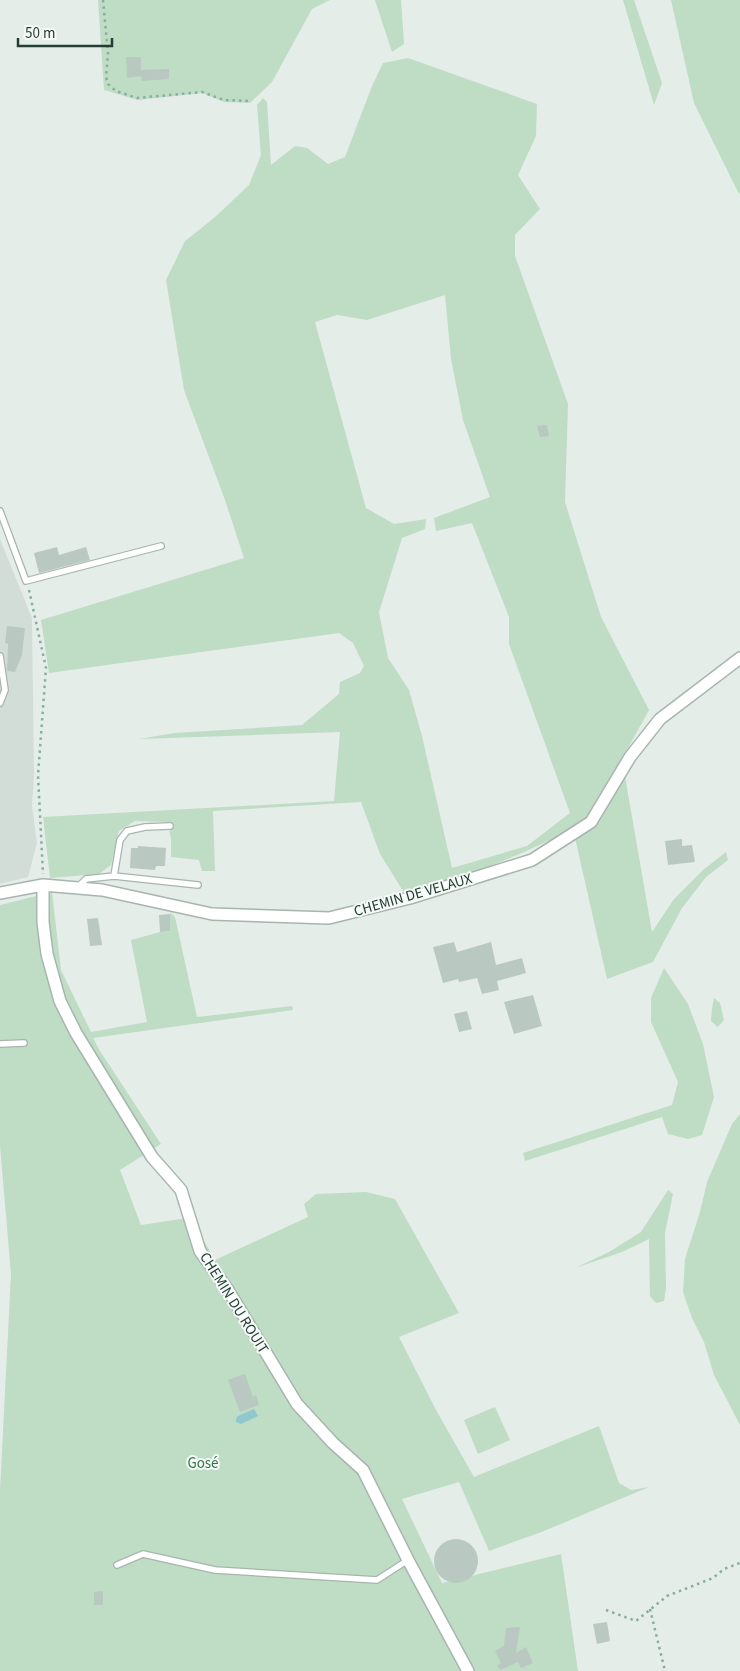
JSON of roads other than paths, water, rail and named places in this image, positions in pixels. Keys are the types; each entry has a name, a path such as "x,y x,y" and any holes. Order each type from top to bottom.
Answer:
{"street":[{"name":"CHEMIN DE VELAUX","path":"0,893 43,885 102,890 212,914 329,918 410,898 532,860 592,822 630,757 660,719 740,658"},
{"name":"CHEMIN DU ROUIT","path":"43,885 43,922 53,979 60,1000 76,1034 152,1157 181,1190 200,1251 228,1290 297,1404 363,1470 408,1560 468,1671"}],"lane":[{"path":"0,510 26,581 161,546"},
{"path":"0,656 5,690 0,703"},
{"path":"114,876 120,840 127,831 145,827 170,826"},
{"path":"77,888 86,878 114,876 198,885"},
{"path":"0,1044 24,1043"},
{"path":"117,1565 143,1554 214,1570 377,1580 408,1560"}],"water":[{"path":"254,1409 258,1416 241,1424 236,1422 238,1416"}],"park label":[{"name":"Gosé","path":"203,1463"}]}
